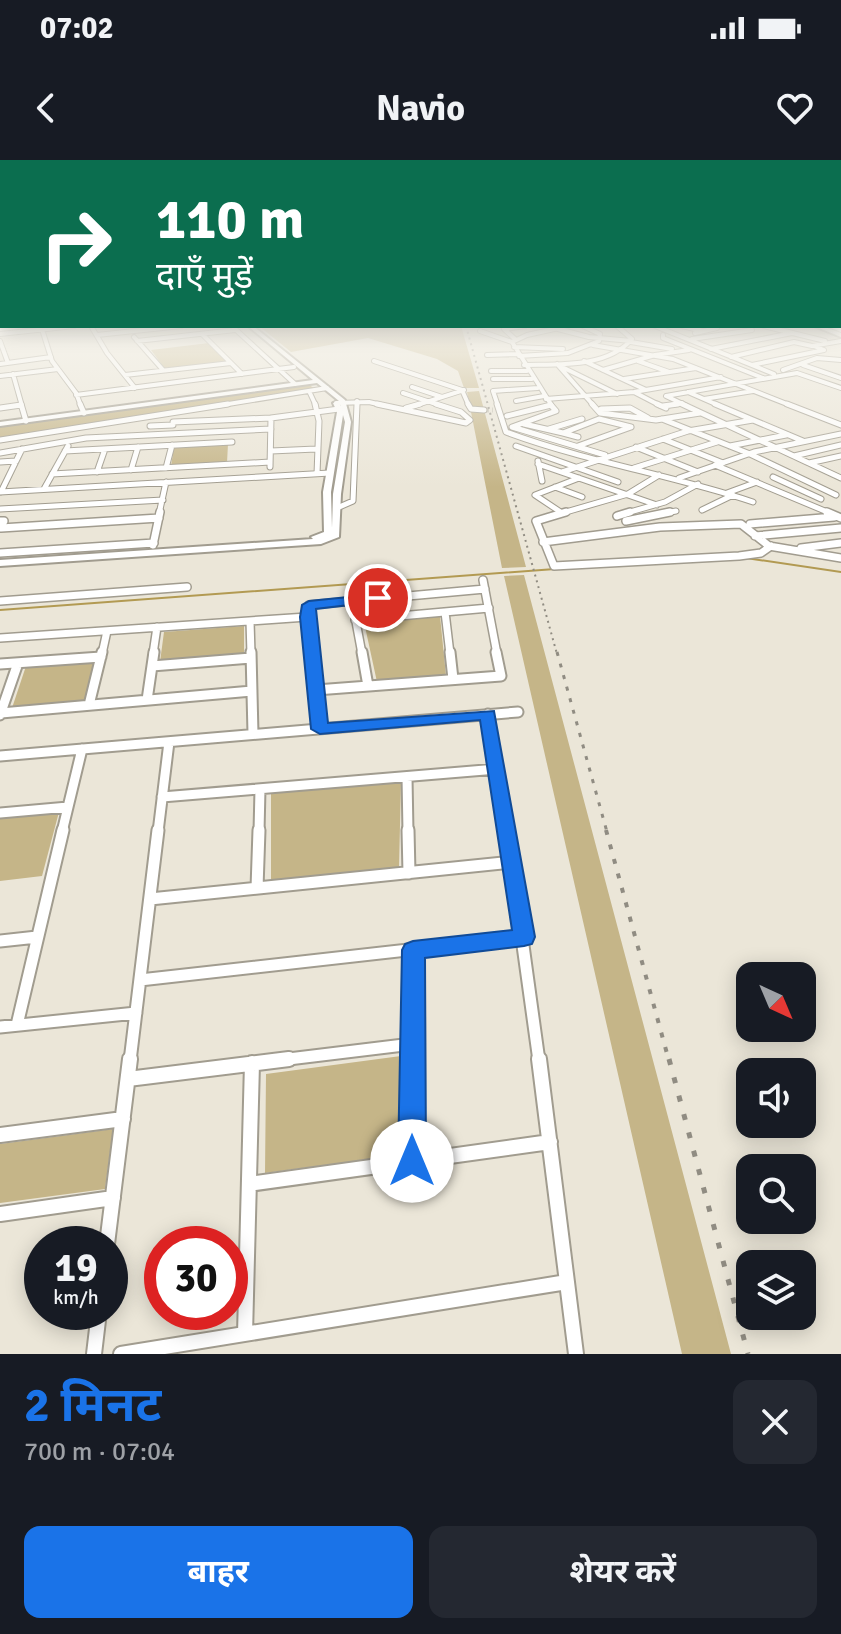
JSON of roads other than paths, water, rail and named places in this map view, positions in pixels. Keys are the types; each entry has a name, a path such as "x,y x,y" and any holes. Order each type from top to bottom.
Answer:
{"street":[{"path":"13,376 26,421"},
{"path":"63,376 84,413"},
{"path":"126,376 135,388"},
{"path":"76,395 229,376"},
{"path":"286,376 295,384"},
{"path":"307,376 320,385"},
{"path":"309,376 346,409 351,428 353,501 337,508"},
{"path":"420,376 464,390"},
{"path":"530,376 555,412 512,427 607,456"},
{"path":"567,376 594,409 630,408 652,420 683,416 719,406"},
{"path":"580,376 617,394"},
{"path":"616,376 646,390"},
{"path":"624,379 645,376"},
{"path":"718,376 841,426"},
{"path":"758,376 763,378"},
{"path":"770,376 666,395 841,478"},
{"path":"806,376 831,385 841,381"},
{"path":"816,379 831,376"},
{"path":"516,401 617,394 721,377"},
{"path":"493,379 532,379"},
{"path":"0,424 295,384 320,385"},
{"path":"0,440 309,391 320,385"},
{"path":"412,387 442,397"},
{"path":"538,388 493,391 496,410 506,432 590,461 698,484 753,502"},
{"path":"663,406 752,389"},
{"path":"405,408 464,390"},
{"path":"464,390 471,409 484,410"},
{"path":"309,391 321,418 316,449 317,474"},
{"path":"686,391 803,441"},
{"path":"634,392 683,416"},
{"path":"150,426 271,418 319,411 357,401 469,422 463,413 403,393"},
{"path":"0,558 321,541 337,532 337,508 357,401"},
{"path":"0,408 21,405"},
{"path":"329,536 330,473 339,405"},
{"path":"507,416 551,405"},
{"path":"423,413 443,406"},
{"path":"171,434 175,412"},
{"path":"709,417 735,412"},
{"path":"147,435 152,416"},
{"path":"818,416 841,426"},
{"path":"829,420 841,417"},
{"path":"270,476 271,418"},
{"path":"549,429 582,419"},
{"path":"563,433 599,419 632,426 578,446"},
{"path":"662,419 750,454 839,495"},
{"path":"122,436 128,420"},
{"path":"562,472 688,431 753,420"},
{"path":"522,423 578,437"},
{"path":"98,438 104,424"},
{"path":"742,432 769,427"},
{"path":"44,489 76,428"},
{"path":"0,453 98,438 271,429"},
{"path":"230,464 233,431"},
{"path":"730,446 787,434"},
{"path":"676,479 750,454 841,434"},
{"path":"663,439 841,518"},
{"path":"811,439 841,454"},
{"path":"65,451 232,442"},
{"path":"631,469 717,442"},
{"path":"166,468 172,445"},
{"path":"770,463 841,445"},
{"path":"516,446 618,482"},
{"path":"131,470 138,447"},
{"path":"636,447 698,472"},
{"path":"538,454 552,448"},
{"path":"1,492 22,449"},
{"path":"97,472 105,449"},
{"path":"271,451 316,449"},
{"path":"538,454 542,481"},
{"path":"808,463 841,454"},
{"path":"0,462 16,461"},
{"path":"52,474 270,462"},
{"path":"538,464 657,505"},
{"path":"793,474 841,466"},
{"path":"1,492 330,473"},
{"path":"0,476 10,475"},
{"path":"659,475 628,494 536,522 556,567 747,555 761,553 771,546"},
{"path":"773,477 821,499"},
{"path":"562,513 535,495 579,478"},
{"path":"814,484 841,478"},
{"path":"153,545 166,482"},
{"path":"702,510 757,482"},
{"path":"617,516 665,502 698,484"},
{"path":"555,487 582,497"},
{"path":"807,502 839,495"},
{"path":"0,509 163,500"},
{"path":"665,502 695,525"},
{"path":"598,504 635,530"},
{"path":"1,525 11,508"},
{"path":"626,521 676,511"},
{"path":"788,514 750,524 841,518"},
{"path":"1,525 159,518"},
{"path":"543,542 635,530 741,524 771,546 841,558"},
{"path":"755,536 841,528"},
{"path":"829,530 841,540"},
{"path":"0,558 153,545 329,536"},
{"path":"790,549 841,540"},
{"path":"316,690 501,676 484,584 309,605 307,617 320,729"},
{"path":"0,601 187,587"},
{"path":"352,600 368,686"},
{"path":"355,620 489,608"},
{"path":"445,612 453,679"},
{"path":"0,638 307,617"},
{"path":"250,621 253,734"},
{"path":"147,700 157,627"},
{"path":"89,705 107,631"},
{"path":"0,664 101,657"},
{"path":"152,666 251,658"},
{"path":"18,663 0,714 252,691"},
{"path":"0,756 518,712"},
{"path":"488,714 524,937 576,1354"},
{"path":"109,1226 169,742"},
{"path":"17,1025 82,749"},
{"path":"162,797 497,769"},
{"path":"407,777 409,873"},
{"path":"257,888 260,789"},
{"path":"0,813 68,807"},
{"path":"150,899 512,862"},
{"path":"0,941 37,937"},
{"path":"140,980 524,937"},
{"path":"412,1161 413,950"},
{"path":"0,1027 136,1013"},
{"path":"128,1079 412,1044"},
{"path":"245,1334 252,1063"},
{"path":"0,1135 123,1119"},
{"path":"249,1184 550,1142"},
{"path":"0,1214 113,1198"},
{"path":"121,1354 567,1282"},
{"path":"94,1354 97,1330"}],"waterway":[{"path":"746,558 841,572"},
{"path":"0,610 555,569"}],"tunnel":[{"path":"484,410 493,410"}],"railway":[{"path":"480,376 557,654"},
{"path":"557,652 607,832"},
{"path":"606,830 669,1061"},
{"path":"669,1059 748,1354"}]}
